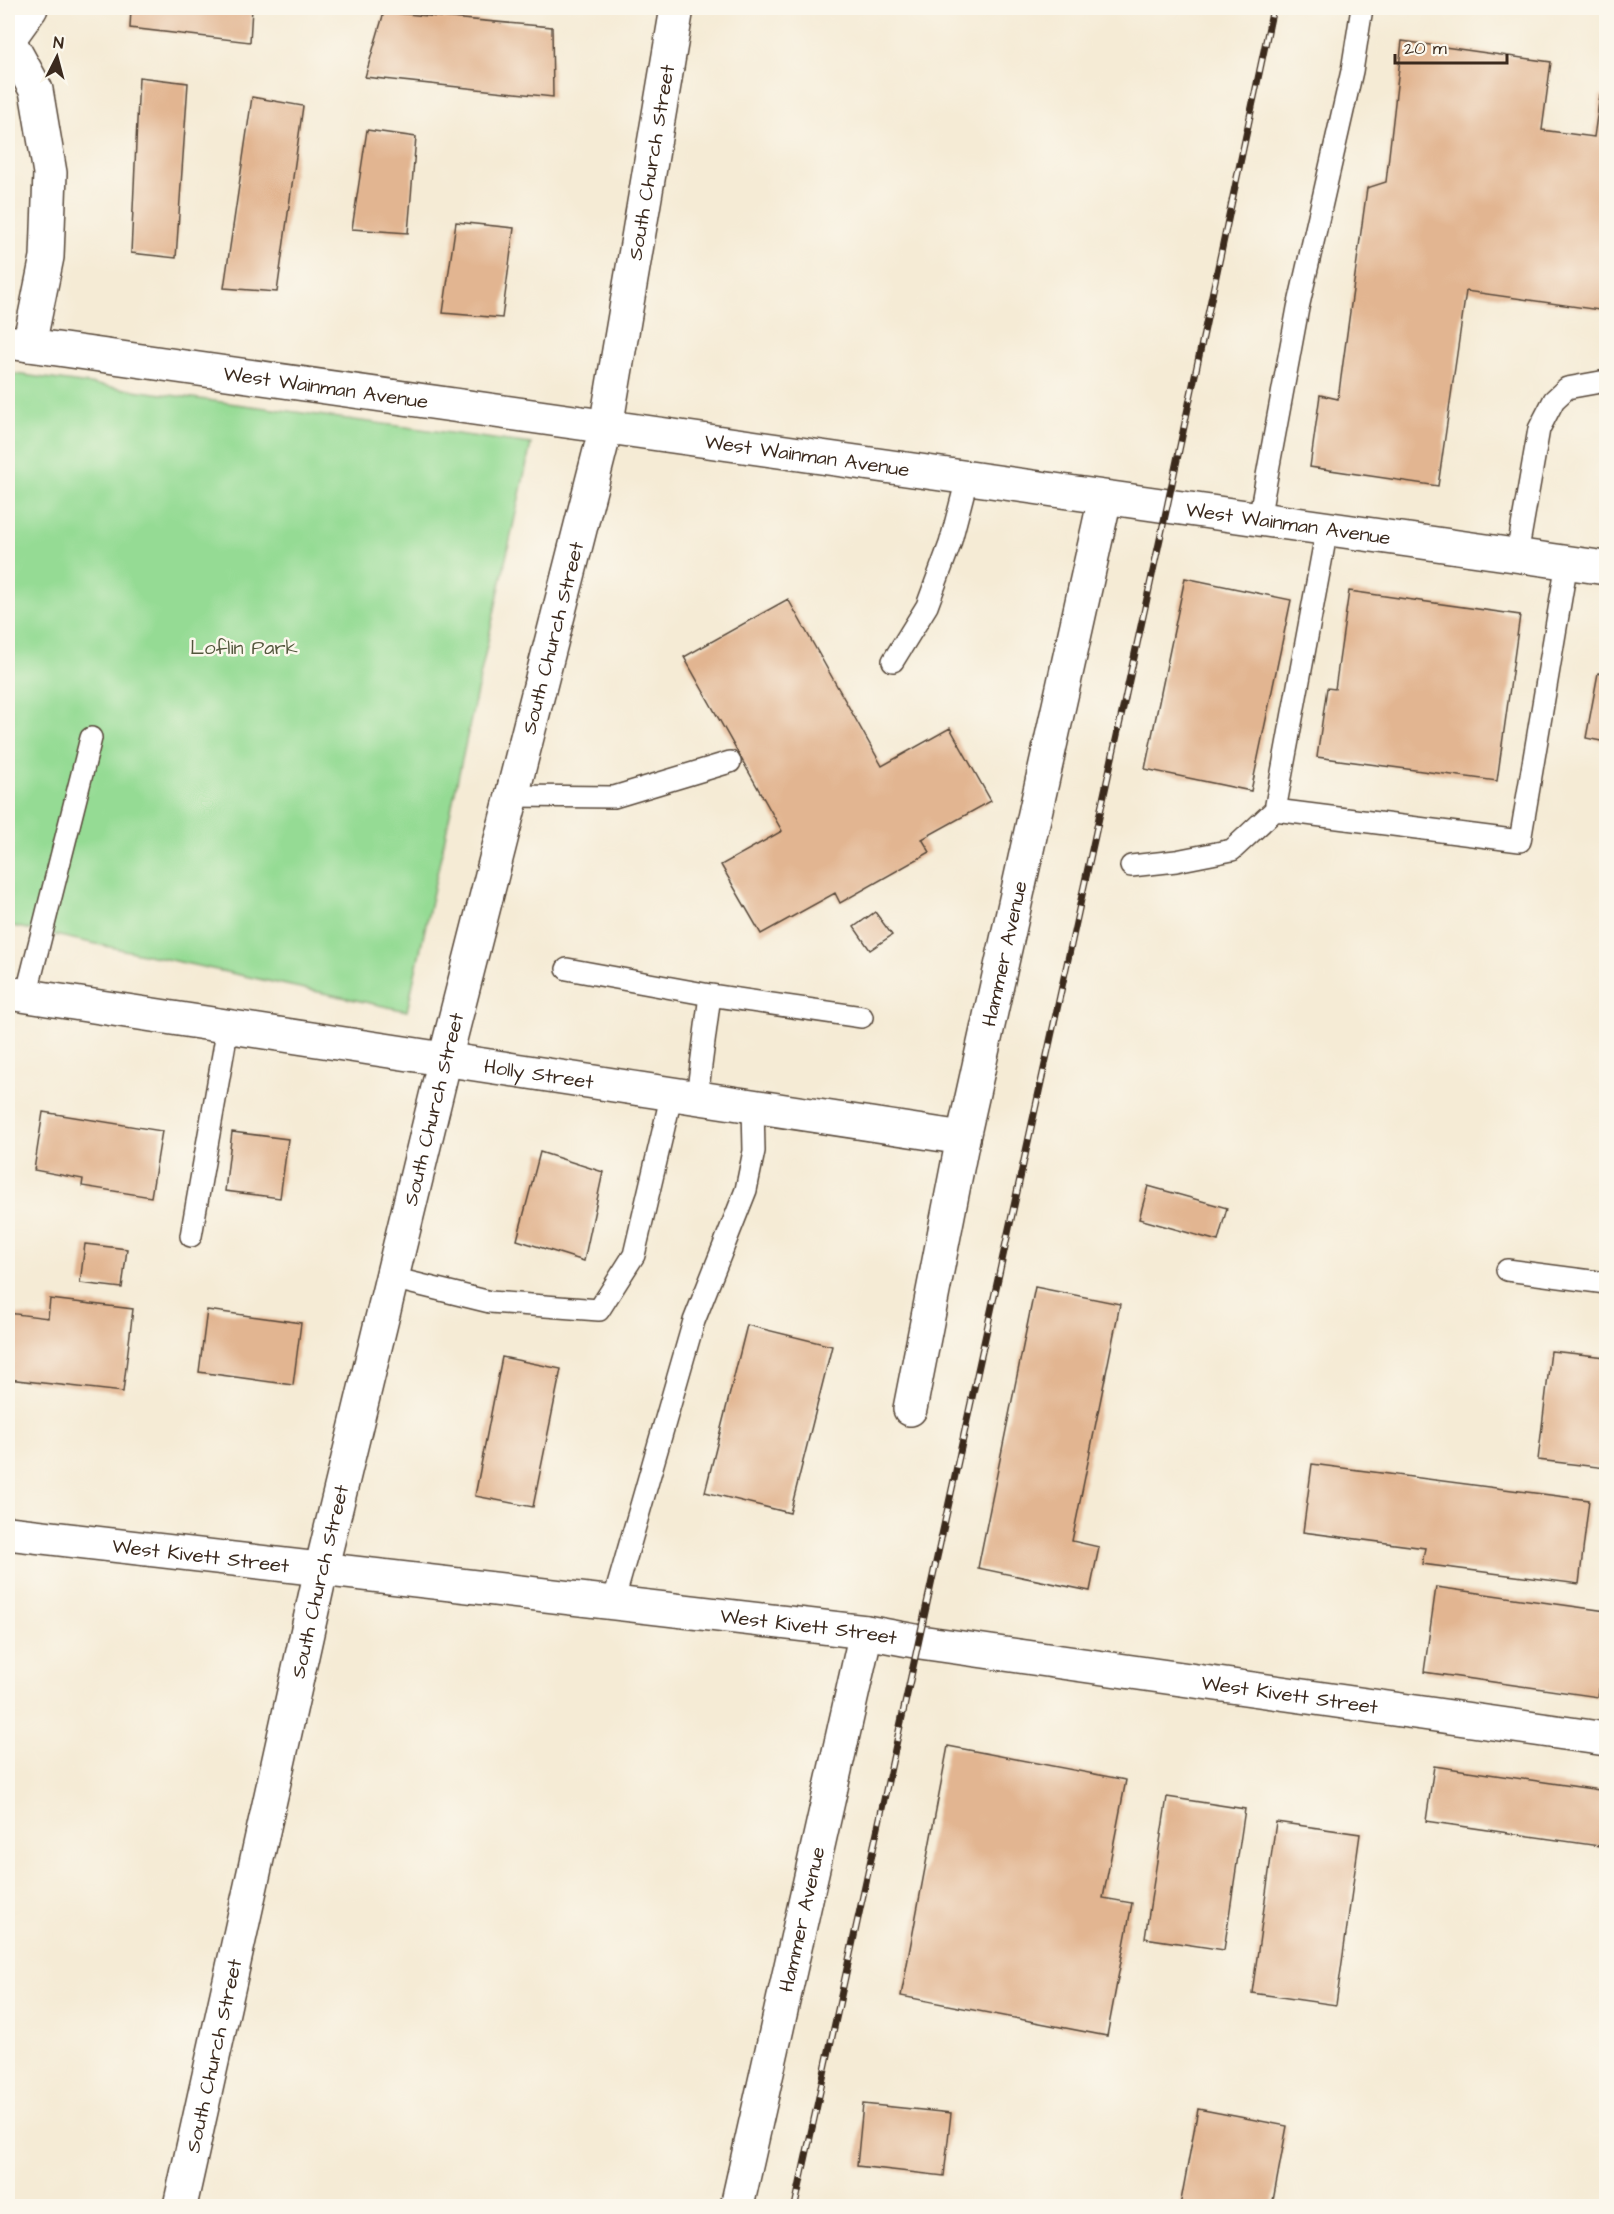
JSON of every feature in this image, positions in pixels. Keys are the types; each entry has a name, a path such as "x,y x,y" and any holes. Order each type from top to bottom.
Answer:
{"street":[{"path":"18,344 46,257 50,173 36,90 8,40 31,8"},
{"name":"South Church Street","path":"180,2206 321,1570 445,1059 606,427 677,8"},
{"name":"West Wainman Avenue","path":"18,344 1606,568"},
{"name":"Hammer Avenue","path":"910,1409 963,1138 1105,498"},
{"name":"Holly Street","path":"17,994 963,1138"},
{"name":"West Kivett Street","path":"8,1533 866,1632 920,1642 1606,1740"},
{"name":"Hammer Avenue","path":"737,2206 866,1632"}],"lane":[{"path":"1258,519 1298,308 1352,71 1362,8"},
{"path":"1517,555 1539,429 1554,400 1567,388 1606,381"},
{"path":"892,661 927,606 950,544 967,479"},
{"path":"1131,866 1176,861 1232,850 1275,810 1327,529"},
{"path":"1275,810 1520,841 1567,562"},
{"path":"17,994 91,738"},
{"path":"512,796 614,797 730,762"},
{"path":"567,969 710,995 862,1017"},
{"path":"392,1278 490,1302 599,1310 634,1255 684,1095 710,995"},
{"path":"191,1236 228,1026"},
{"path":"613,1603 694,1321 746,1190 754,1151 753,1106"},
{"path":"1507,1270 1606,1283"}],"green space":[{"name":"Loflin Park","path":"8,373 531,444 407,1011 8,925"}],"building":[{"path":"131,8 252,8 250,42 130,28"},
{"path":"384,12 552,27 553,97 365,77"},
{"path":"1402,41 1551,62 1542,130 1594,137 1600,95 1606,96 1606,311 1466,291 1438,486 1310,467 1320,395 1338,399 1367,188 1386,182"},
{"path":"139,77 188,83 176,258 131,253"},
{"path":"252,97 303,106 277,292 224,288"},
{"path":"367,130 416,137 408,233 352,229"},
{"path":"456,222 514,228 502,318 443,313"},
{"path":"1185,578 1291,600 1251,791 1145,769"},
{"path":"1349,591 1520,615 1497,781 1317,757 1327,688 1335,689"},
{"path":"788,599 882,766 950,728 991,801 922,839 930,852 840,903 835,893 761,934 721,865 782,831 684,657"},
{"path":"1598,673 1606,674 1606,742 1586,738"},
{"path":"875,912 892,935 870,950 854,927"},
{"path":"43,1112 162,1131 151,1197 82,1186 83,1179 34,1170"},
{"path":"232,1132 288,1139 280,1198 225,1191"},
{"path":"540,1152 603,1172 584,1261 517,1240"},
{"path":"1148,1186 1227,1208 1218,1241 1139,1219"},
{"path":"85,1244 127,1249 122,1288 80,1283"},
{"path":"1035,1287 1120,1304 1072,1541 1099,1547 1090,1591 978,1568"},
{"path":"50,1299 133,1309 123,1392 8,1379 8,1313 48,1318"},
{"path":"207,1310 301,1323 293,1385 199,1372"},
{"path":"747,1325 832,1346 790,1513 705,1492"},
{"path":"1551,1351 1606,1357 1606,1468 1538,1460"},
{"path":"502,1357 561,1369 533,1507 475,1496"},
{"path":"1312,1464 1589,1500 1579,1584 1422,1564 1425,1548 1303,1532"},
{"path":"1436,1587 1606,1611 1606,1639 1598,1697 1424,1672"},
{"path":"948,1746 1126,1780 1103,1898 1132,1903 1107,2036 901,1996"},
{"path":"1434,1766 1606,1791 1606,1847 1426,1821"},
{"path":"1167,1797 1245,1809 1224,1950 1145,1938"},
{"path":"1276,1822 1360,1834 1336,2005 1252,1993"},
{"path":"863,2104 951,2113 944,2176 857,2166"},
{"path":"1198,2109 1287,2126 1272,2206 1180,2206"}],"railway":[{"path":"795,2206 1167,507 1273,8"}]}
